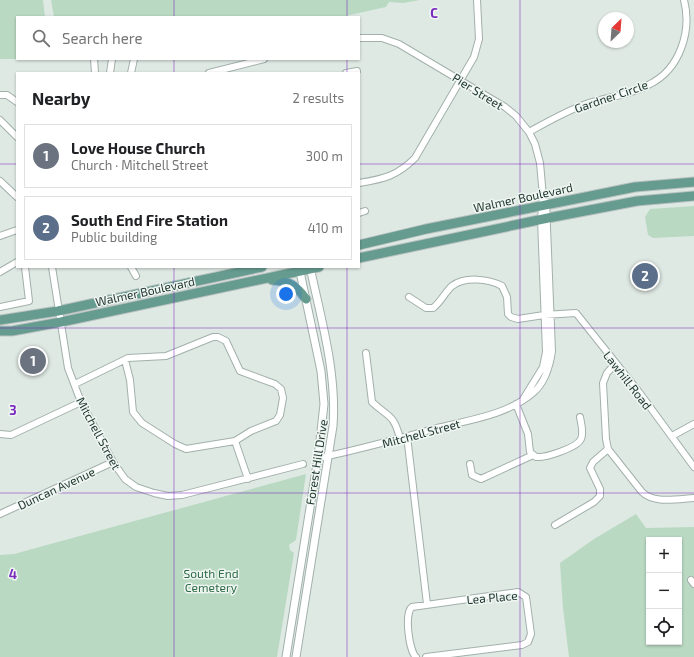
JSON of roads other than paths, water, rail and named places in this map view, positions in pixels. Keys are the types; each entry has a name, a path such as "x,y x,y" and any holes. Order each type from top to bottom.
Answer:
{"main road":[{"name":"Walmer Boulevard","path":"360,245 544,202 641,186 694,182"},
{"name":"Walmer Boulevard","path":"360,258 544,218 637,201 694,196"},
{"name":"Walmer Boulevard","path":"0,320 58,311 257,268"},
{"name":"Walmer Boulevard","path":"0,331 12,331 61,322 263,279 299,269 313,268"},
{"path":"263,279 292,284 306,299"}],"street":[{"path":"360,183 391,176 403,170 415,158 462,80 478,48 477,0"},
{"name":"Gardner Circle","path":"528,132 569,111 651,84 661,76 671,67 680,51 686,31 688,14 684,0"},
{"name":"Pier Street","path":"360,38 375,37 392,41 462,80 505,107 516,116 535,144 540,163 544,218"},
{"path":"94,60 95,72"},
{"path":"110,72 112,60"},
{"path":"132,72 134,60"},
{"path":"213,72 260,60"},
{"path":"352,72 357,71"},
{"path":"0,95 7,95 16,101"},
{"path":"0,120 16,136"},
{"path":"0,181 16,196"},
{"path":"533,456 519,402 534,383 545,359 544,218"},
{"name":"Mitchell Street","path":"318,458 349,452 501,411 535,392 548,369 552,351 552,315 544,218"},
{"path":"0,236 16,230"},
{"path":"0,272 16,263"},
{"path":"0,306 29,301 25,268"},
{"path":"52,268 61,322"},
{"path":"132,268 136,276"},
{"name":"Forest Hill Drive","path":"296,657 334,419 333,383 313,268"},
{"name":"Forest Hill Drive","path":"286,657 318,458 323,415 323,389 299,269"},
{"path":"409,297 430,309 436,306 452,286 456,284 466,281 486,281 498,284 505,290 508,314 511,317 518,320 552,315"},
{"name":"Lawhill Road","path":"552,315 574,312 578,314 694,467"},
{"name":"Mitchell Street","path":"61,322 65,356 81,402 113,462 125,479 136,487 168,496 197,492 303,464"},
{"path":"75,384 125,360 140,356 166,356 213,337 218,337 226,341 240,371 274,384 280,389 282,394 280,415 276,421 251,431 235,441 186,449 175,444 142,423 133,412 130,380 125,360"},
{"path":"366,353 372,402 396,423 400,438"},
{"path":"615,364 607,373 603,383 605,430 608,449 642,492 648,497 665,499 694,498"},
{"path":"0,434 11,435 81,402"},
{"path":"470,464 472,475 481,479 533,456 541,458 548,456 578,443 582,436 580,417"},
{"path":"672,436 694,424"},
{"path":"407,436 427,604"},
{"path":"235,441 248,479"},
{"path":"555,525 594,502 600,496 600,489 590,468 593,462 608,449"},
{"name":"Duncan Avenue","path":"0,514 113,462"},
{"name":"Lea Place","path":"416,657 412,650 408,611 412,607 521,593 525,595 528,601 531,634 528,642 522,645 426,657"}],"place":[{"name":"South End Fire Station","path":"645,276"},
{"name":"Love House Church","path":"33,361"}],"park label":[{"name":"South End Cemetery","path":"211,580"}]}
